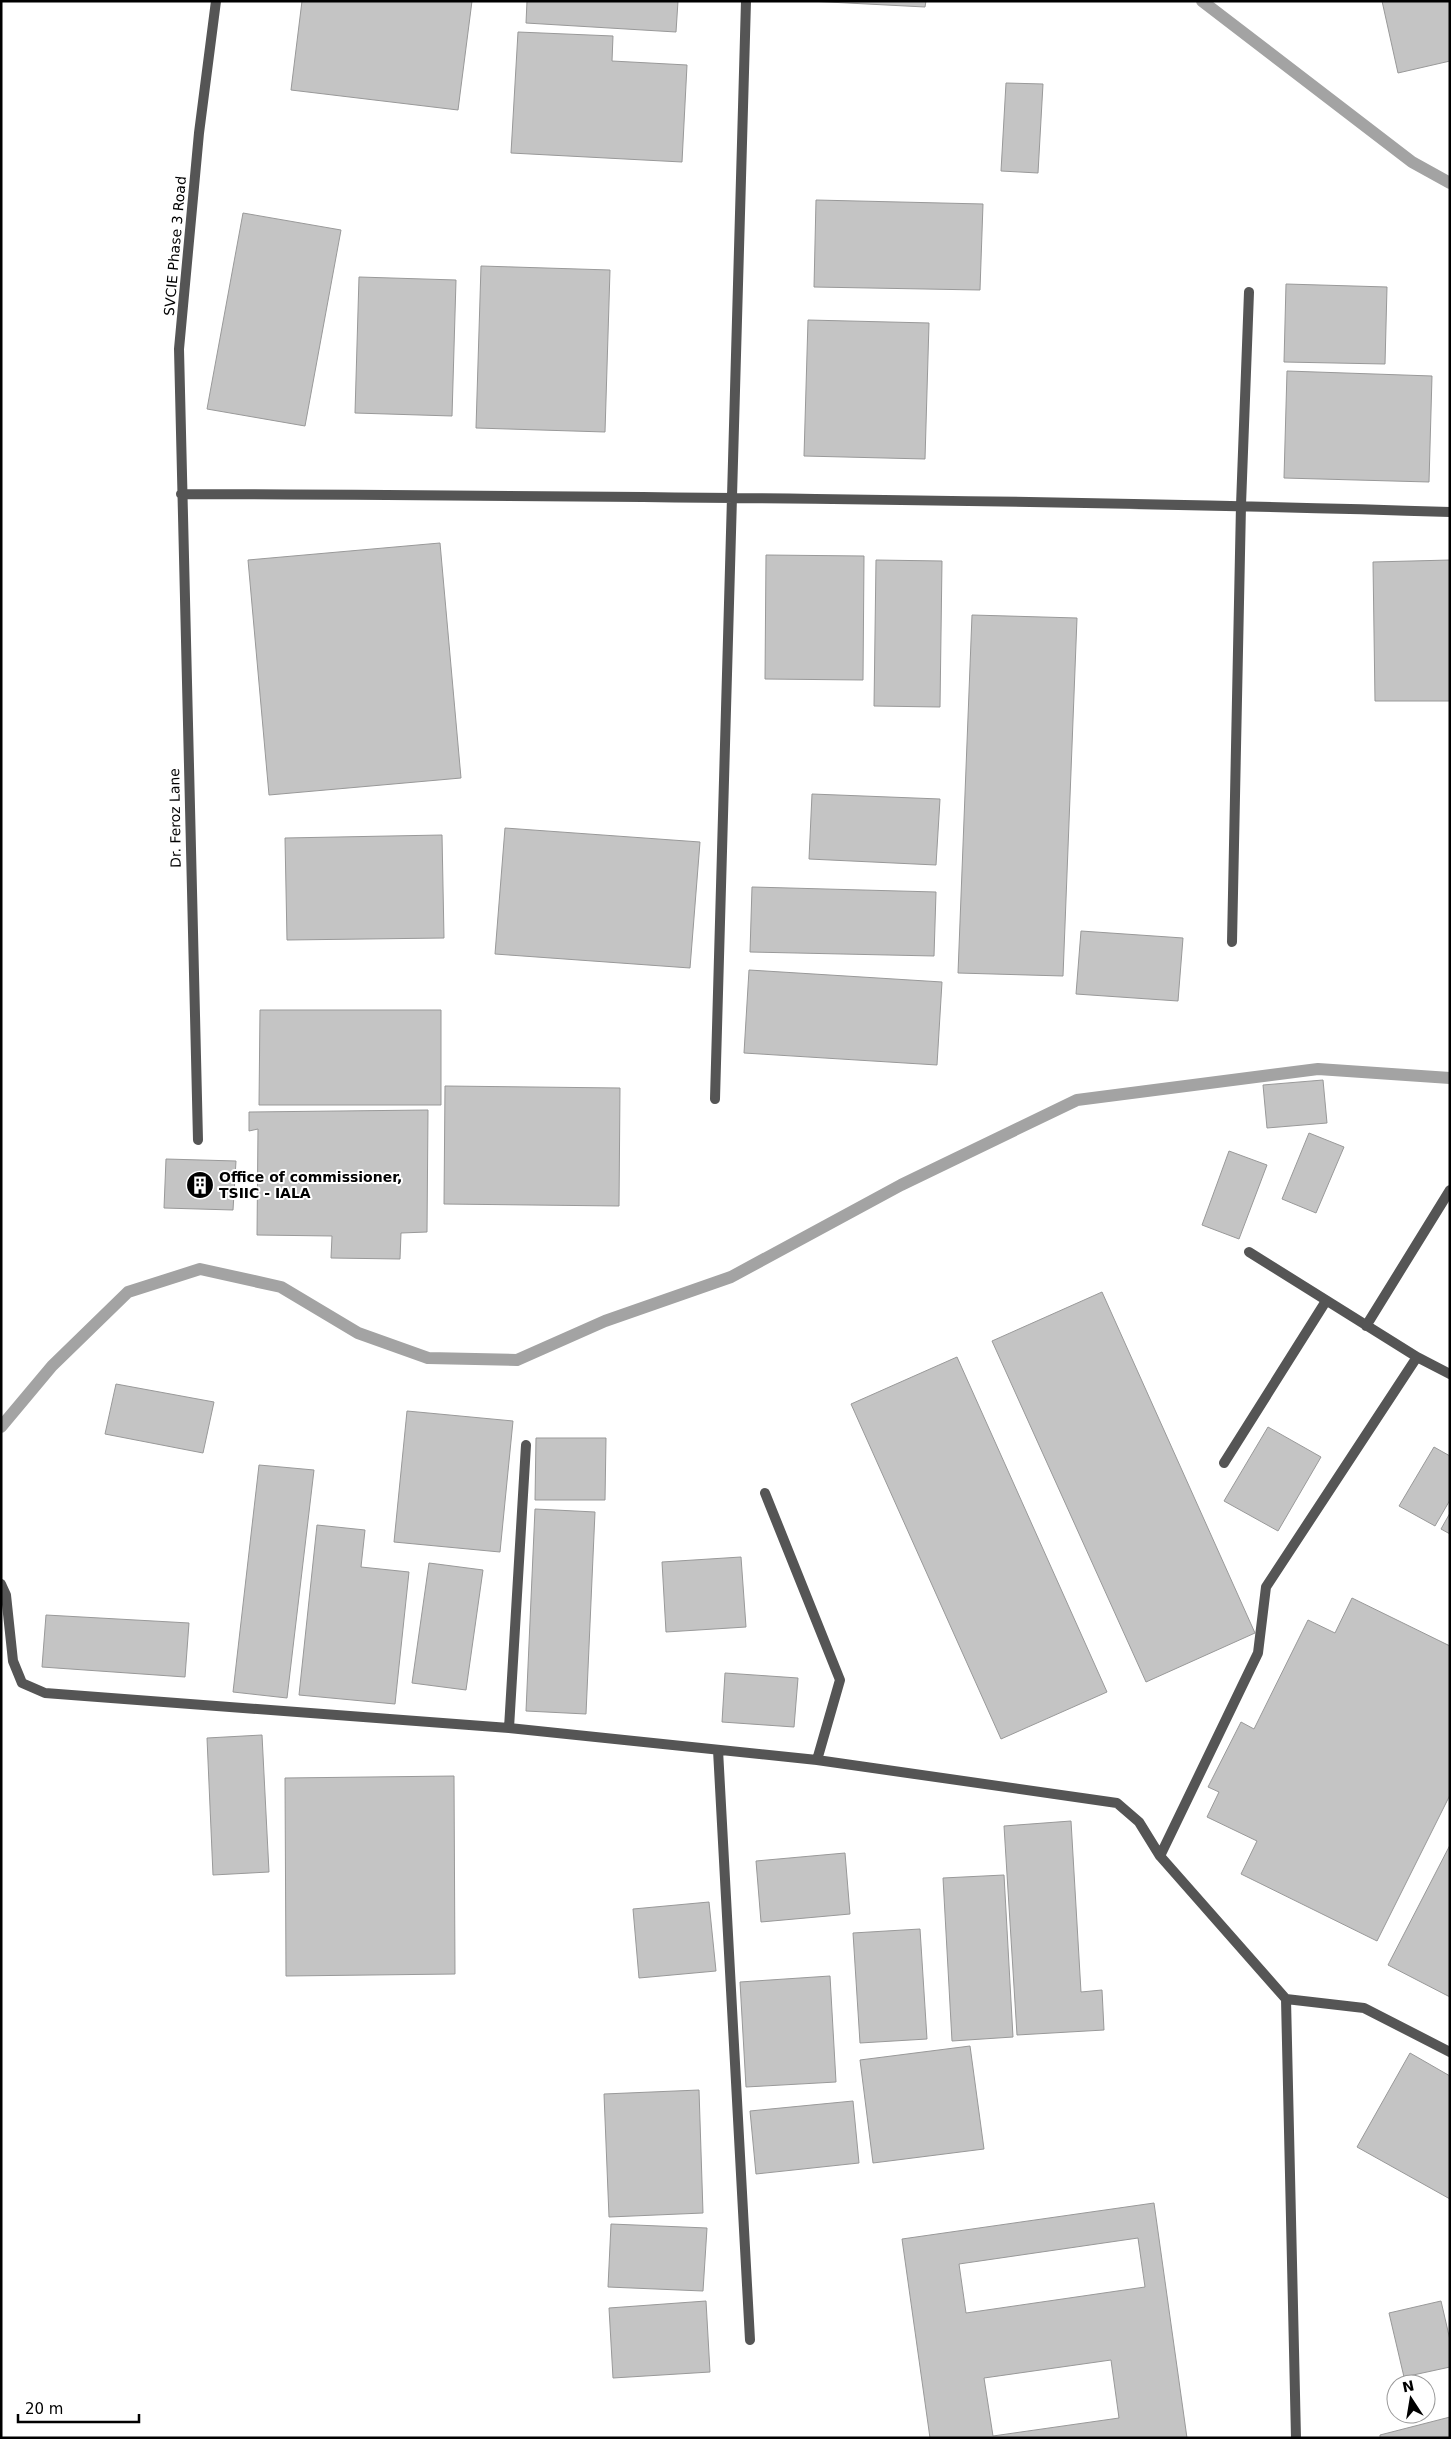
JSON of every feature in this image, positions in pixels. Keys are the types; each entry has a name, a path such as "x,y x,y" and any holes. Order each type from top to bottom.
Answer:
{"street":[{"name":"SVCIE Phase 3 Road","path":"181,494 179,349 199,133 216,1"},
{"path":"715,1099 746,1"},
{"path":"1232,942 1241,506 1249,292"},
{"path":"181,494 731,496 1450,512"},
{"name":"Dr. Feroz Lane","path":"181,494 198,1140"},
{"path":"1366,1326 1450,1190"},
{"path":"1249,1252 1417,1358 1450,1374"},
{"path":"1224,1463 1326,1300"},
{"path":"1160,1856 1258,1653 1266,1587 1417,1358"},
{"path":"509,1728 526,1445"},
{"path":"765,1492 840,1680 817,1760"},
{"path":"1,1584 6,1595 13,1661 22,1683 45,1693 509,1728 817,1760 1117,1803 1139,1822 1160,1856 1286,1999 1296,2438"},
{"path":"718,1750 750,2340"},
{"path":"1286,1999 1364,2008 1450,2052"}],"building":[{"path":"302,1 472,1 458,110 291,90"},
{"path":"527,1 678,1 676,32 526,23"},
{"path":"809,1 926,1 925,7"},
{"path":"1382,1 1450,1 1450,61 1398,73"},
{"path":"518,32 613,36 612,61 687,65 682,162 511,153"},
{"path":"1006,83 1043,84 1038,173 1001,171"},
{"path":"816,200 983,204 980,290 814,287"},
{"path":"243,213 341,230 305,426 207,409"},
{"path":"481,266 610,270 605,432 476,428"},
{"path":"359,277 456,280 452,416 355,413"},
{"path":"1286,284 1387,287 1385,364 1284,362"},
{"path":"808,320 929,323 925,459 804,456"},
{"path":"1287,371 1432,376 1429,482 1284,478"},
{"path":"440,543 461,778 269,795 248,560"},
{"path":"766,555 864,556 863,680 765,679"},
{"path":"876,560 942,561 940,707 874,706"},
{"path":"1450,560 1450,701 1375,701 1373,562"},
{"path":"972,615 1077,618 1063,976 958,973"},
{"path":"812,794 940,799 936,865 809,859"},
{"path":"505,828 700,842 690,968 495,954"},
{"path":"442,835 444,938 287,940 285,838"},
{"path":"752,887 936,892 934,956 750,952"},
{"path":"1081,931 1183,938 1178,1001 1076,994"},
{"path":"749,970 942,982 937,1065 744,1053"},
{"path":"260,1010 441,1010 441,1105 259,1105"},
{"path":"1323,1080 1327,1123 1267,1128 1263,1085"},
{"path":"445,1086 620,1088 619,1206 444,1204"},
{"path":"428,1110 427,1232 401,1233 400,1259 331,1258 332,1236 257,1235 258,1129 249,1131 249,1112"},
{"path":"1309,1133 1344,1147 1316,1213 1282,1199"},
{"path":"1229,1151 1267,1165 1239,1239 1202,1225"},
{"name":"Office of commissioner, TSIIC - IALA","path":"166,1159 236,1161 233,1210 164,1208"},
{"path":"1102,1292 1255,1633 1146,1682 992,1341"},
{"path":"957,1357 1107,1692 1001,1739 851,1404"},
{"path":"116,1384 214,1402 203,1453 105,1434"},
{"path":"407,1411 513,1421 500,1552 394,1542"},
{"path":"1268,1427 1321,1457 1278,1531 1224,1501"},
{"path":"536,1438 606,1438 605,1500 535,1500"},
{"path":"1434,1447 1450,1456 1450,1500 1435,1526 1399,1506"},
{"path":"259,1465 314,1470 287,1698 233,1692"},
{"path":"535,1509 595,1512 586,1714 526,1711"},
{"path":"1450,1513 1450,1534 1441,1529"},
{"path":"317,1525 365,1530 361,1567 409,1572 395,1704 299,1695"},
{"path":"741,1557 746,1627 666,1632 662,1562"},
{"path":"429,1563 483,1570 466,1690 412,1683"},
{"path":"1352,1598 1450,1646 1450,1795 1377,1941 1241,1874 1257,1841 1207,1817 1219,1792 1208,1787 1241,1722 1254,1729 1308,1620 1335,1633"},
{"path":"46,1615 189,1623 185,1677 42,1667"},
{"path":"725,1673 798,1678 794,1727 722,1722"},
{"path":"262,1735 269,1872 213,1875 207,1738"},
{"path":"454,1776 455,1974 286,1976 285,1778"},
{"path":"1071,1821 1081,1992 1102,1990 1104,2030 1017,2035 1004,1826"},
{"path":"1450,1845 1450,1997 1388,1965"},
{"path":"845,1853 850,1914 761,1922 756,1861"},
{"path":"1004,1875 1013,2037 952,2041 943,1878"},
{"path":"709,1902 716,1971 639,1978 633,1909"},
{"path":"920,1929 927,2039 860,2043 853,1933"},
{"path":"830,1976 836,2082 746,2087 740,1982"},
{"path":"970,2046 984,2149 873,2163 860,2060"},
{"path":"1410,2053 1450,2076 1450,2199 1357,2147"},
{"path":"699,2090 703,2213 609,2217 604,2094"},
{"path":"853,2101 859,2163 756,2174 750,2111"},
{"path":"1154,2203 1187,2438 930,2438 902,2239","holes":["1138,2238 1145,2287 966,2313 959,2264","1111,2360 1119,2418 993,2436 984,2378"]},
{"path":"611,2224 707,2228 703,2291 608,2287"},
{"path":"706,2301 710,2372 613,2378 609,2308"},
{"path":"1441,2301 1450,2340 1450,2367 1418,2374 1403,2374 1389,2313"},
{"path":"1450,2417 1450,2438 1380,2438 1380,2435 1423,2424 1436,2424 1436,2421"}],"waterway":[{"path":"1202,1 1412,162 1450,183"},
{"path":"1,1427 52,1366 128,1292 200,1269 281,1287 358,1333 428,1358 517,1360 605,1321 731,1277 901,1185 1077,1100 1318,1069 1450,1078"}],"place":[{"name":"Office of commissioner, TSIIC - IALA","path":"200,1185"}]}
